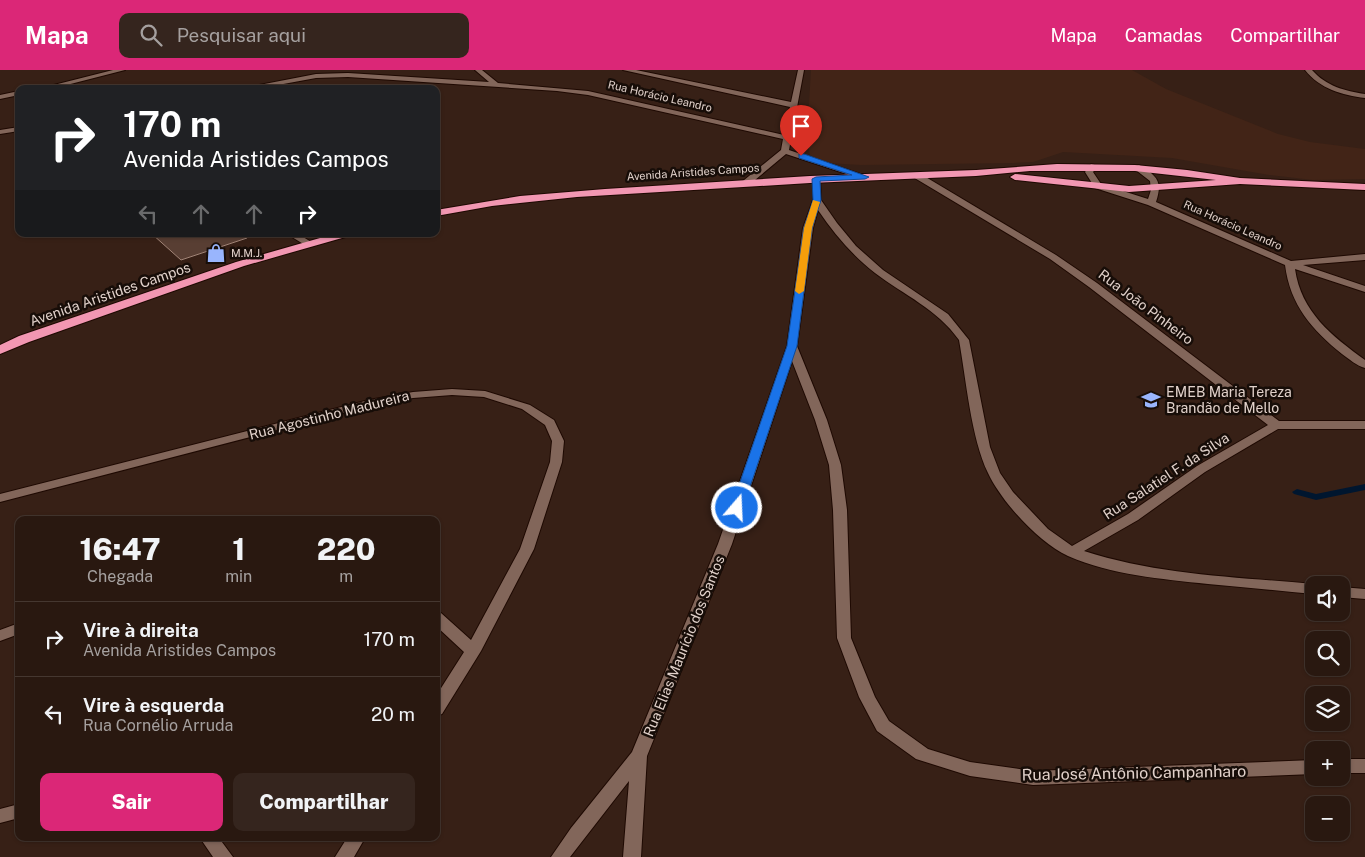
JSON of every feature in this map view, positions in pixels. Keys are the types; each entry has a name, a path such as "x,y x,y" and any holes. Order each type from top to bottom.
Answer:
{"highway":[{"name":"Avenida Aristides Campos","path":"984,174 1027,168 1136,167 1198,173 1240,181"},
{"name":"Avenida Aristides Campos","path":"440,212 462,207 563,194 746,182 916,175 984,174 1129,188 1157,188 1240,181 1365,187"},
{"name":"Avenida Aristides Campos","path":"0,350 24,339 240,264 333,237"}],"street":[{"path":"58,85 122,70"},
{"path":"478,70 495,84"},
{"path":"626,70 793,104"},
{"path":"746,182 785,151 801,70"},
{"path":"1308,70 1313,77 1322,83 1339,90 1365,96"},
{"name":"Rua Horácio Leandro","path":"265,85 316,76 348,75 495,84 588,93 788,138"},
{"path":"0,97 15,94"},
{"path":"0,132 15,130"},
{"path":"785,151 865,177"},
{"path":"1094,166 1089,172 1091,178 1098,186"},
{"path":"1136,167 1152,177 1157,188 1151,204"},
{"name":"Rua João Pinheiro","path":"916,175 1053,257 1093,285 1276,426"},
{"name":"Rua Elias Maurício dos Santos","path":"560,857 576,833 639,756 725,544 792,346 808,228 817,200 816,179"},
{"name":"Rua Horácio Leandro","path":"1098,186 1151,204 1290,264 1290,282 1299,302 1320,329 1365,365"},
{"path":"817,200 830,223 848,245 868,263 941,312 956,326 964,340 984,447 994,473 1008,495 1043,532 1072,552 1117,566 1166,575 1305,588"},
{"path":"297,237 308,243"},
{"path":"1290,264 1365,257"},
{"path":"1290,264 1365,288"},
{"name":"Rua José Antônio Campanharo","path":"792,346 821,420 835,465 840,510 844,638 867,697 883,726 922,754 970,769 1033,778 1305,768"},
{"name":"Rua Agostinho Madureira","path":"0,498 373,402 413,395 452,392 485,394 526,407 550,423 558,441 556,462 528,549 473,651 440,704"},
{"path":"1276,426 1365,425"},
{"name":"Rua Salatiel F. da Silva","path":"1072,552 1133,517 1201,470 1276,426"},
{"path":"1350,593 1365,594"},
{"path":"440,621 473,651"},
{"path":"0,636 15,630"},
{"path":"632,857 639,756"},
{"path":"1350,766 1365,766"},
{"path":"0,816 15,811"},
{"path":"211,841 224,857"},
{"path":"344,857 354,841"}],"shaded area":[{"path":"811,70 1132,70 1166,89 1278,134 1310,142 1365,149 1365,179 1313,180 1269,175 1172,158 1063,152 1033,162 1013,163 861,165 826,163 810,155 807,139"}],"building":[{"path":"155,237 247,237 247,238 181,260"}],"waterway":[{"path":"1297,492 1316,497 1365,487"}],"slow traffic":[{"path":"799,291 808,228 816,202"}],"place":[{"name":"M.M.J.","path":"216,253"},
{"name":"EMEB Maria Tereza Brandão de Mello","path":"1151,400"}],"route":[{"path":"737,508 792,346 808,228 817,200 816,179 865,177 801,156"}]}
